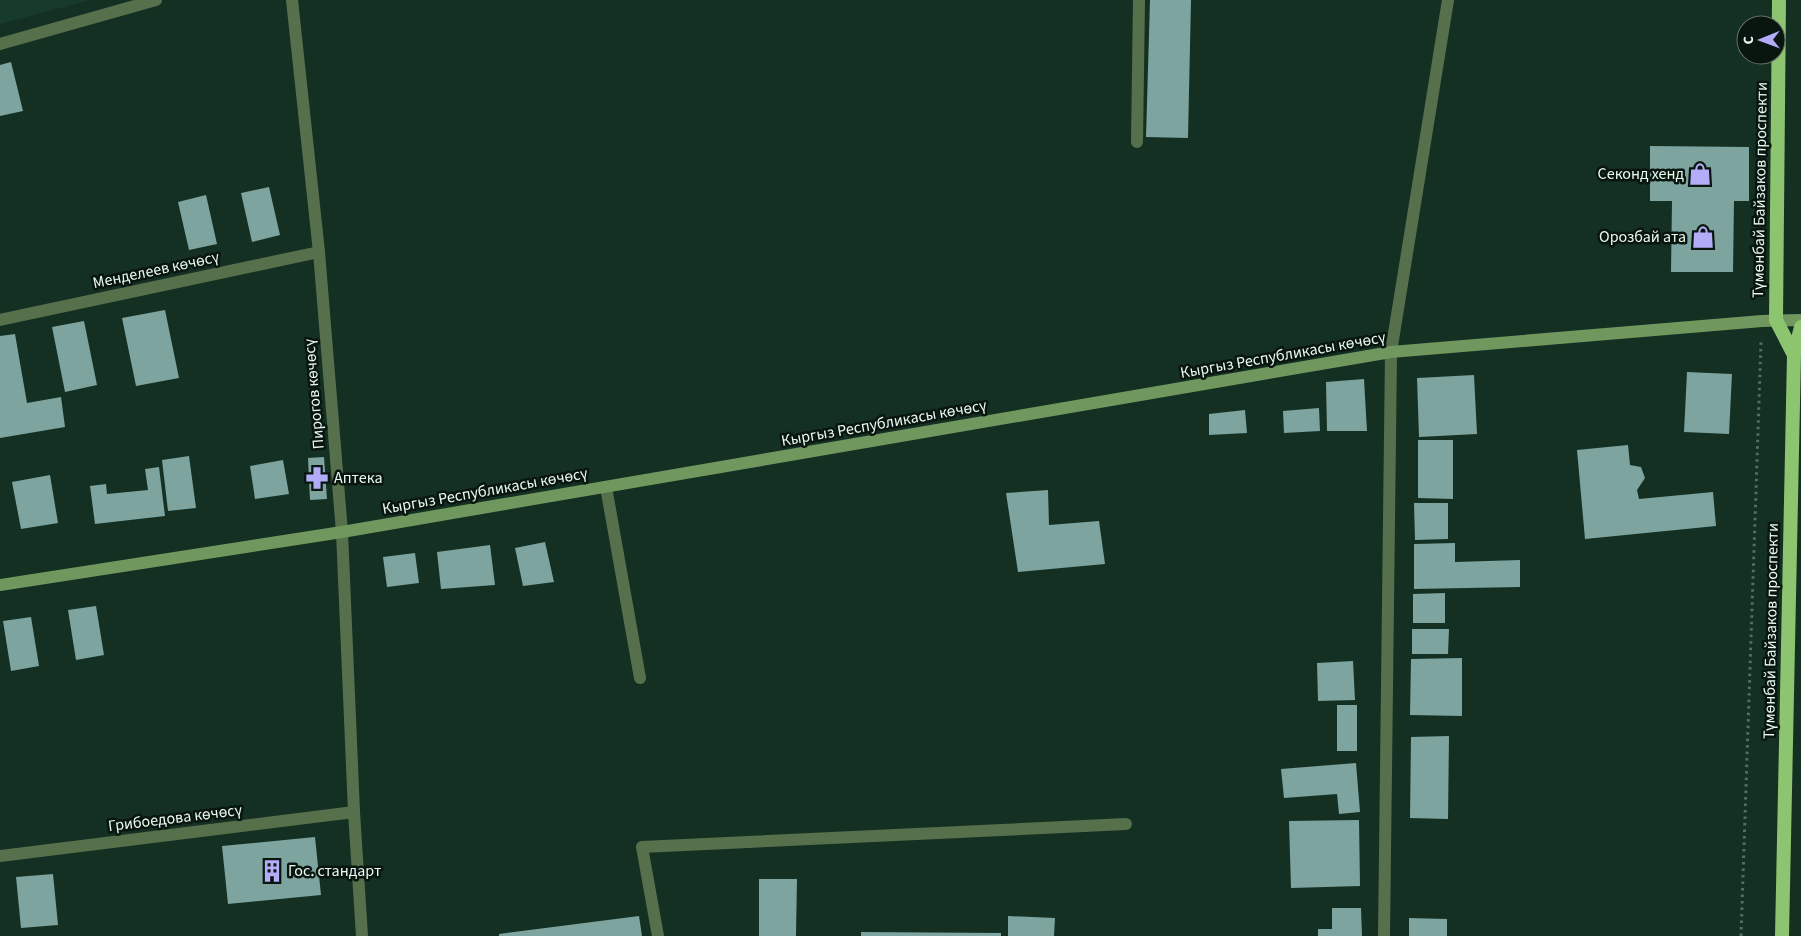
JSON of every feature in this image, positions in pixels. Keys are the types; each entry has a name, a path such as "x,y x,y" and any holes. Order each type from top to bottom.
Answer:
{"highway":[{"name":"Түмөнбай Байзаков проспекти","path":"1769,320 1779,0"},
{"path":"1769,320 1794,355"},
{"name":"Түмөнбай Байзаков проспекти","path":"1782,936 1794,355 1801,327"}],"main road":[{"name":"Кыргыз Республикасы көчөсү","path":"0,585 342,532 1391,352 1769,320 1801,320"}],"street":[{"path":"0,44 156,0"},
{"name":"Пирогов көчөсү","path":"292,0 319,252 342,532 354,812 362,936"},
{"path":"1138,0 1138,142"},
{"path":"1384,936 1391,352 1448,0"},
{"name":"Менделеев көчөсү","path":"0,320 319,252"},
{"path":"606,487 640,678"},
{"name":"Грибоедова көчөсү","path":"0,856 354,812"},
{"path":"658,936 642,847 1126,824"}],"path":[{"path":"1741,936 1769,320"}],"shaded area":[{"path":"0,0 90,0 0,24"}],"building":[{"path":"1150,0 1191,0 1188,138 1146,137"},
{"path":"11,62 23,111 0,116 0,65"},
{"path":"1650,146 1749,147 1749,201 1734,201 1733,272 1671,272 1672,201 1650,201"},
{"path":"269,187 280,235 252,242 241,193"},
{"path":"206,195 217,244 189,250 178,202"},
{"path":"165,310 179,378 136,386 122,318"},
{"path":"84,321 97,385 65,392 52,327"},
{"path":"15,334 27,403 61,397 65,427 0,438 0,336"},
{"path":"1687,372 1732,374 1729,434 1684,432"},
{"path":"1474,375 1477,434 1419,437 1417,378"},
{"path":"1364,379 1367,431 1327,431 1326,382"},
{"path":"1319,408 1320,431 1284,433 1283,411"},
{"path":"1245,410 1247,433 1209,435 1209,414"},
{"path":"1418,440 1453,440 1453,499 1418,498"},
{"path":"1628,445 1630,465 1641,467 1645,478 1637,490 1639,499 1713,492 1716,526 1585,539 1577,450"},
{"path":"189,456 196,508 168,511 162,460"},
{"name":"Аптека","path":"324,457 327,499 310,500 308,458"},
{"path":"283,460 289,494 255,499 250,466"},
{"path":"159,467 165,516 95,524 90,486 106,484 107,494 148,490 145,469"},
{"path":"50,475 58,523 21,529 12,482"},
{"path":"1048,490 1049,525 1099,521 1105,564 1018,572 1006,493"},
{"path":"1414,503 1448,503 1448,539 1415,540"},
{"path":"545,542 554,582 523,586 515,548"},
{"path":"1455,543 1455,562 1520,560 1520,587 1414,589 1414,544"},
{"path":"490,545 495,585 441,589 437,552"},
{"path":"415,553 419,583 387,587 383,557"},
{"path":"1445,593 1445,623 1413,623 1413,594"},
{"path":"96,606 104,655 76,660 68,610"},
{"path":"31,617 39,666 11,671 3,621"},
{"path":"1412,629 1449,629 1448,654 1412,654"},
{"path":"1462,658 1462,716 1410,715 1411,659"},
{"path":"1353,661 1355,700 1318,701 1317,663"},
{"path":"1337,705 1357,705 1357,751 1337,751"},
{"path":"1449,736 1448,819 1410,818 1411,737"},
{"path":"1356,763 1360,812 1339,814 1337,794 1284,798 1281,769"},
{"path":"1359,820 1360,886 1291,888 1289,821"},
{"name":"Гос. стандарт","path":"315,837 321,895 228,904 222,846"},
{"path":"53,874 58,925 21,928 16,877"},
{"path":"759,879 797,879 796,936 759,936"},
{"path":"1332,908 1361,908 1362,936 1318,936 1318,929 1332,929"},
{"path":"639,916 642,936 499,936 499,934"},
{"path":"1008,916 1055,918 1054,936 1008,936"},
{"path":"1409,918 1447,919 1447,936 1409,936"},
{"path":"861,932 1001,933 1001,936 861,936"}],"place":[{"name":"Секонд хенд","path":"1700,174"},
{"name":"Орозбай ата","path":"1703,237"},
{"name":"Аптека","path":"317,478"},
{"name":"Гос. стандарт","path":"272,871"}]}
